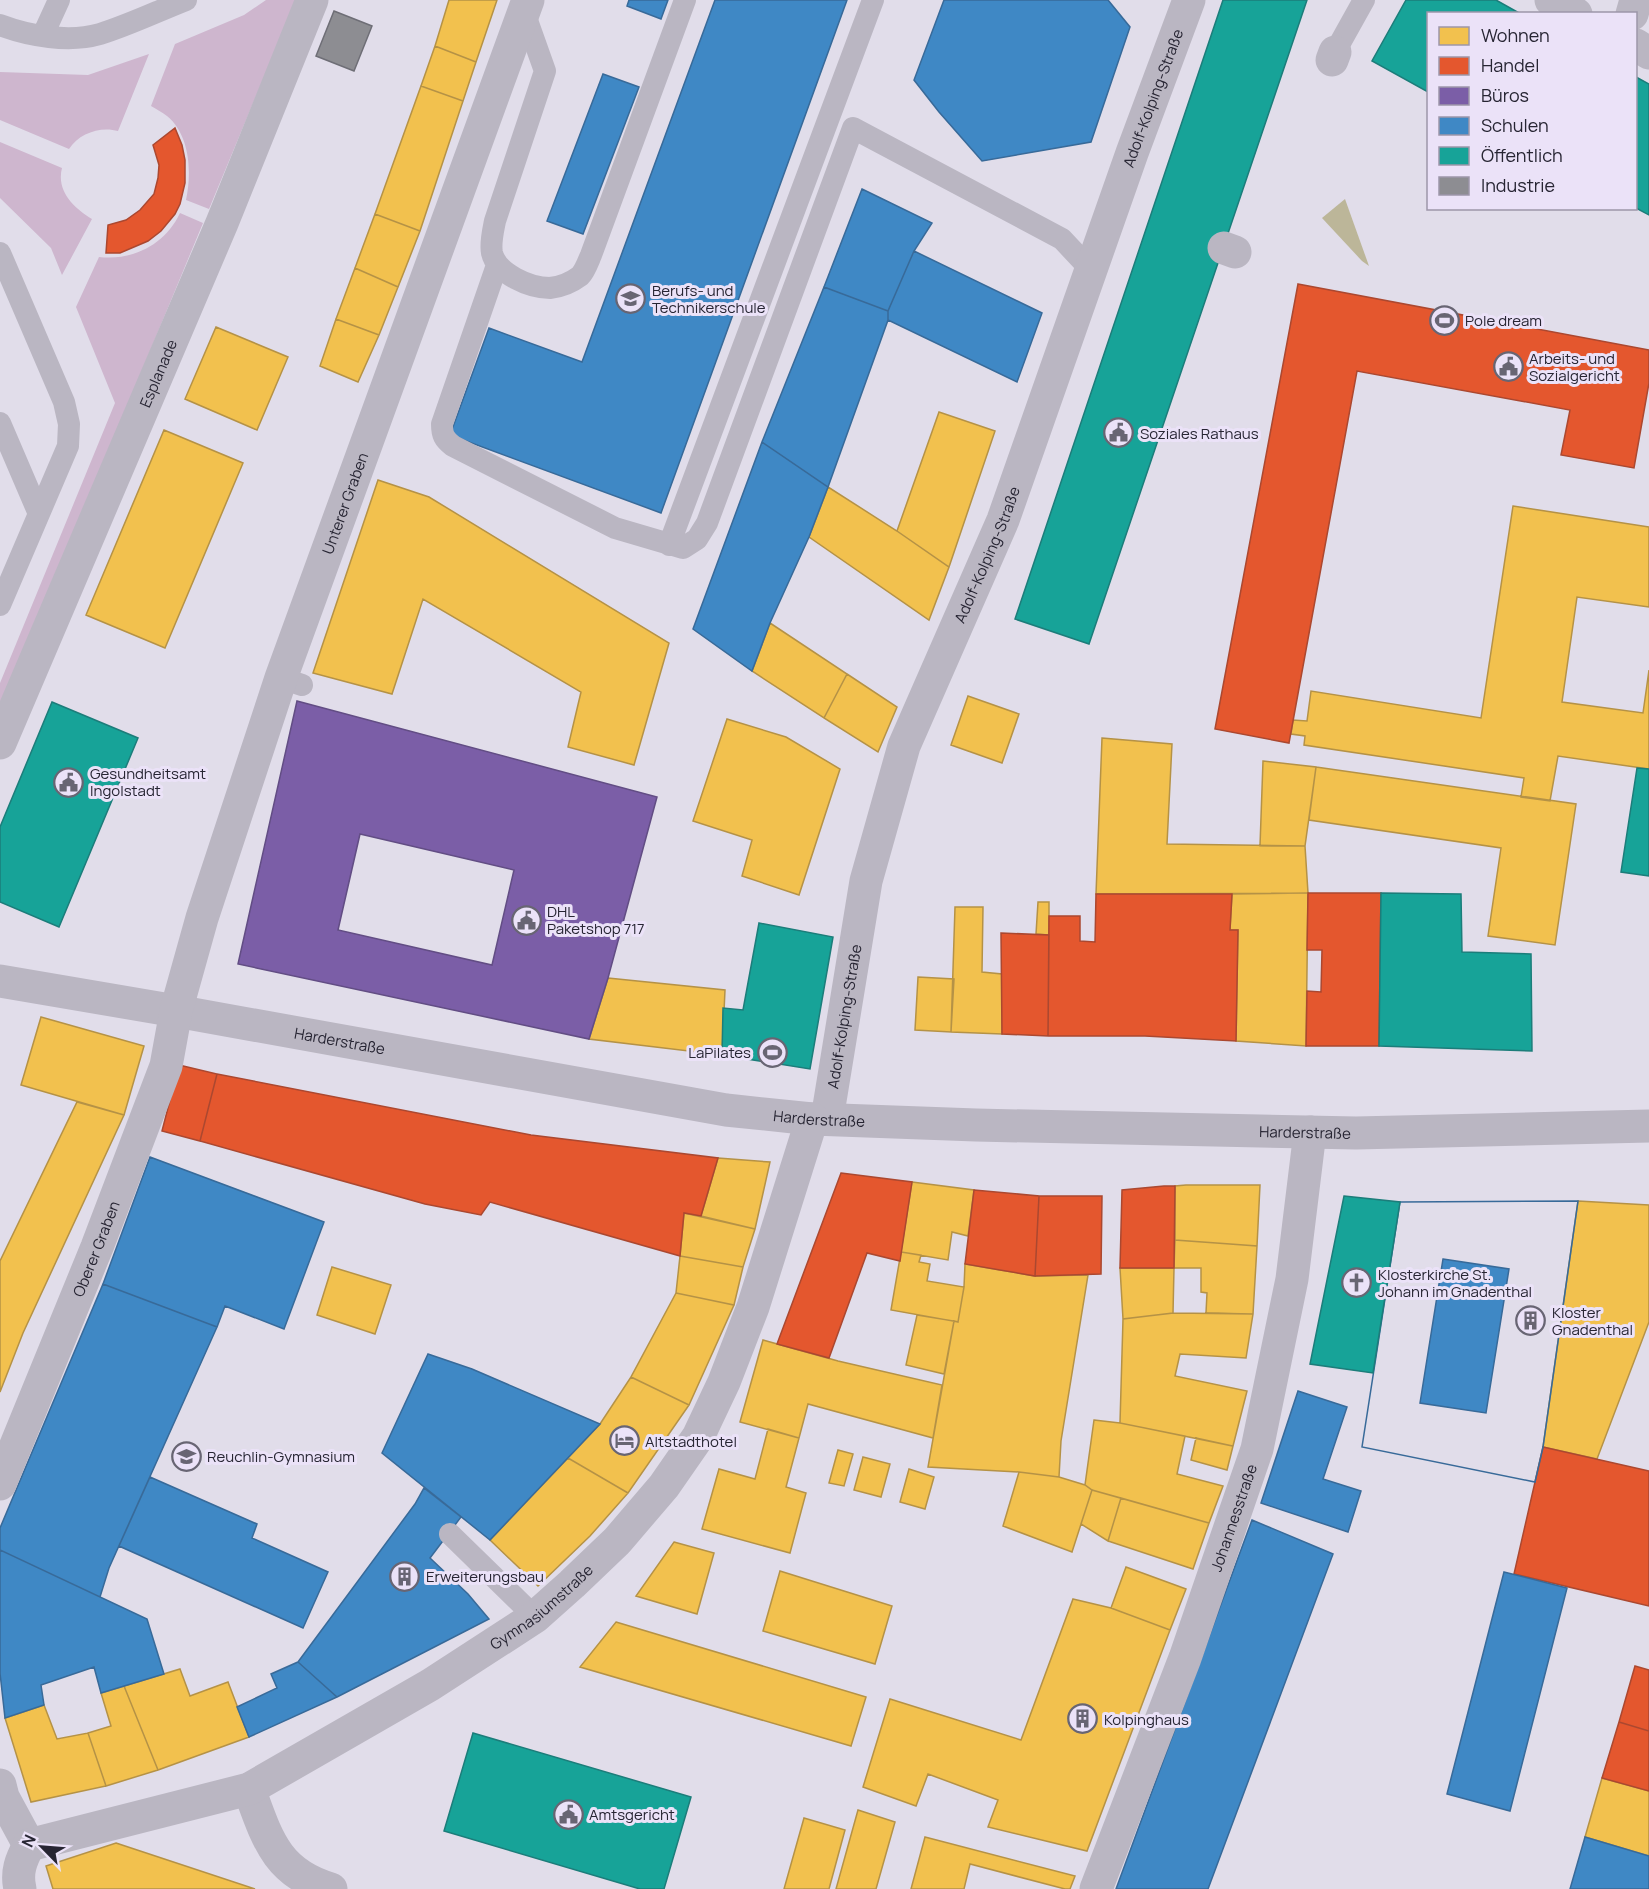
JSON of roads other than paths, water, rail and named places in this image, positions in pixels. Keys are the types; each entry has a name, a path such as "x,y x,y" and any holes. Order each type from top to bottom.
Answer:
{"street":[{"name":"Esplanade","path":"0,743 222,224 312,0"},
{"name":"Adolf-Kolping-Straße","path":"820,1119 866,881 904,747 1003,520 1189,0"},
{"path":"1551,0 1572,12"},
{"name":"Unterer Graben","path":"176,1011 202,918 291,681 526,6"},
{"name":"Harderstraße","path":"0,981 726,1110 820,1119 976,1125 1356,1133 1649,1126"},
{"name":"Oberer Graben","path":"0,1484 92,1258 166,1066 176,1011"},
{"name":"Gymnasiumstraße","path":"29,1845 249,1789 430,1685 535,1617 617,1541 664,1486 698,1437 724,1382 753,1307 820,1119"},
{"name":"Johannesstraße","path":"1096,1889 1185,1658 1257,1449 1292,1279 1310,1132"},
{"path":"0,1785 3,1797 29,1845 20,1861 18,1881 20,1889"},
{"path":"249,1789 266,1837 290,1870 319,1886 331,1889"}],"lane":[{"path":"43,35 59,0"},
{"path":"0,25 17,31 43,35 69,37 98,34 186,0"},
{"path":"526,6 545,71 495,221 492,253 497,265 505,274 549,288 567,284 582,274 591,255 685,0"},
{"path":"669,545 873,0"},
{"path":"1334,56 1364,0"},
{"path":"497,265 442,424 445,440 615,528 683,548 697,539 707,523 853,128 1062,239 1091,270"},
{"path":"0,253 64,402 69,424 68,446 2,595"},
{"path":"0,423 39,514"},
{"path":"450,1534 535,1617"}],"place":[{"name":"Berufs- und Technikerschule","path":"631,299"},
{"name":"Pole dream","path":"1444,320"},
{"name":"Arbeits- und Sozialgericht","path":"1508,367"},
{"name":"Soziales Rathaus","path":"1119,433"},
{"name":"Gesundheitsamt Ingolstadt","path":"69,782"},
{"name":"DHL Paketshop 717","path":"526,920"},
{"name":"LaPilates","path":"772,1052"},
{"name":"Klosterkirche St. Johann im Gnadenthal","path":"1357,1283"},
{"name":"Kloster Gnadenthal","path":"1531,1321"},
{"name":"Altstadthotel","path":"624,1441"},
{"name":"Reuchlin-Gymnasium","path":"186,1456"},
{"name":"Erweiterungsbau","path":"405,1576"},
{"name":"Kolpinghaus","path":"1083,1719"},
{"name":"Amtsgericht","path":"568,1814"}]}
